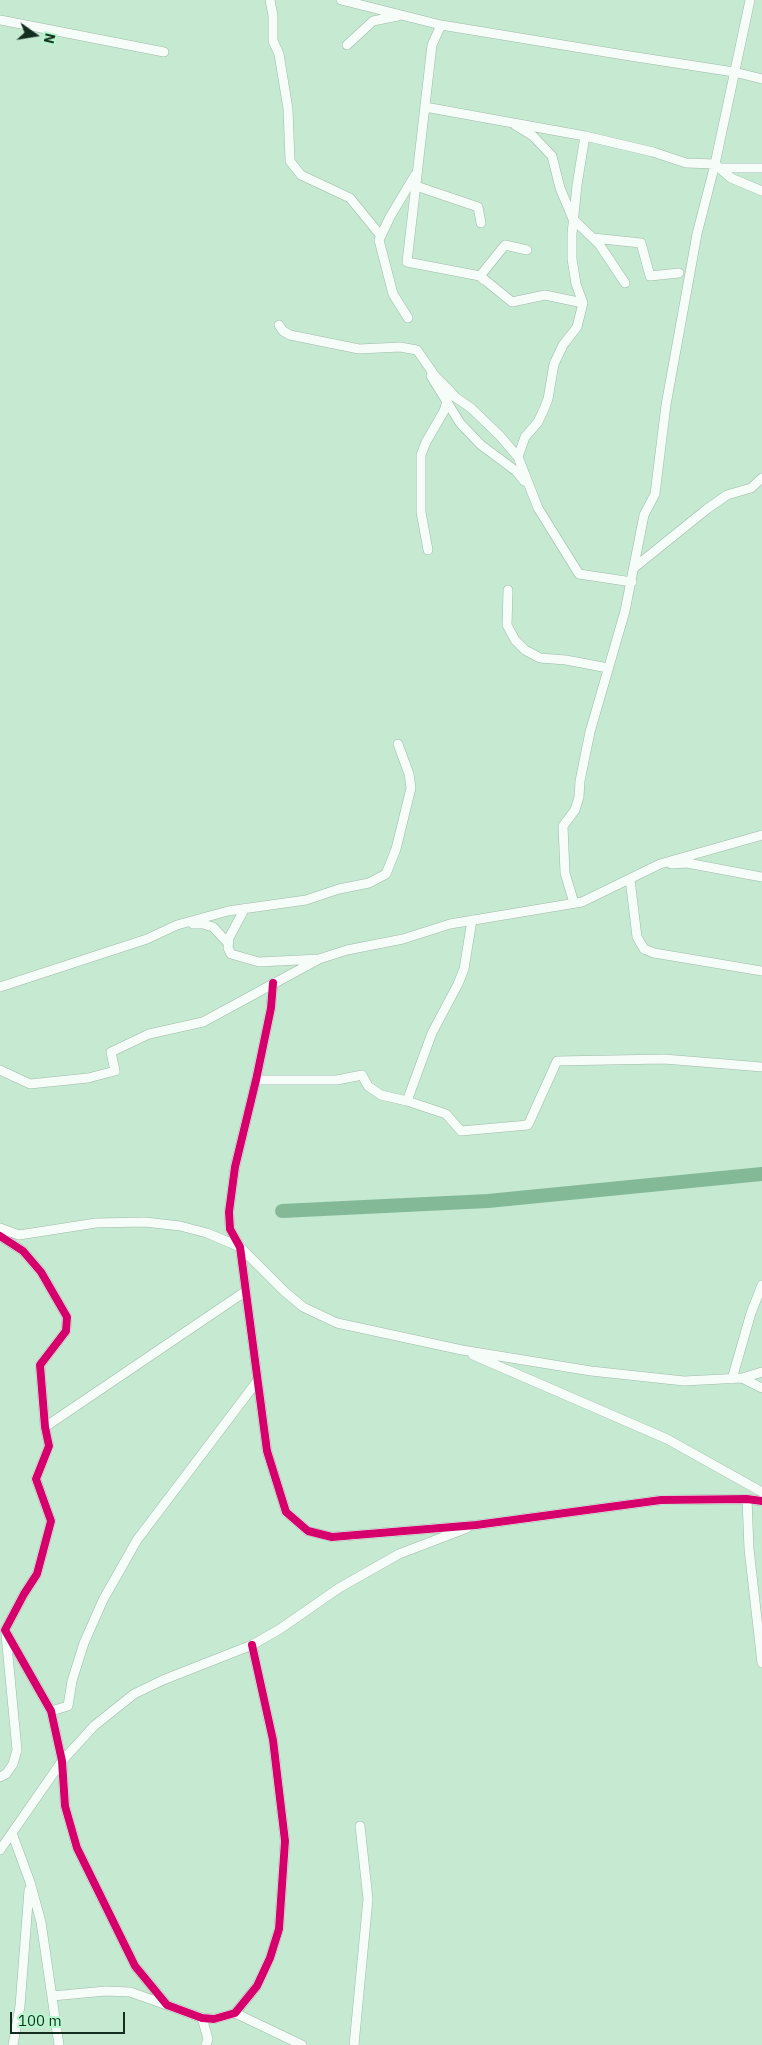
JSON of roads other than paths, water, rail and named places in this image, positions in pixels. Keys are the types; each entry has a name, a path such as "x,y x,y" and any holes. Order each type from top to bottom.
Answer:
{"street":[{"path":"270,0 273,16 273,41 279,54 288,109 290,161 301,175 350,198 381,236"},
{"path":"341,0 364,3 400,16 442,25 734,72 762,79"},
{"path":"574,903 565,874 563,826 575,810 579,798 580,781 590,732 626,611 644,515 655,494 666,405 697,234 718,166 734,72 750,0"},
{"path":"347,45 373,21 400,16"},
{"path":"0,20 164,52"},
{"path":"442,25 432,46 407,262 480,276 509,299 542,294 582,301"},
{"path":"425,107 585,136 653,152 686,163 762,168"},
{"path":"511,122 533,136 552,156 560,188 573,219 599,244 625,283"},
{"path":"518,457 525,437 538,422 548,399 554,364 564,345 577,327 582,301 576,284 572,259 573,219 576,185 585,136"},
{"path":"718,166 731,178 762,191"},
{"path":"408,318 393,294 379,240 390,217 418,170"},
{"path":"416,186 478,207 481,223"},
{"path":"593,238 641,243 650,276 679,273"},
{"path":"480,276 505,246 527,250"},
{"path":"279,325 290,336 359,349 400,346 416,350 455,397 471,408 500,436 518,457 538,508 579,574 632,582"},
{"path":"424,361 452,412 470,434 498,459 516,471 530,489"},
{"path":"428,550 421,512 421,455 426,442 444,412 450,391"},
{"path":"635,567 707,509 727,495 751,488 762,478"},
{"path":"508,590 507,625 515,640 525,650 540,658 566,660 608,668"},
{"path":"0,987 138,942 177,925 245,908 306,900 339,889 369,883 386,874 396,849 411,788 409,774 398,744"},
{"path":"0,1070 30,1084 88,1078 115,1071 111,1052 149,1034 203,1022 319,960 347,950 403,939 450,924 582,902 660,864 762,835"},
{"path":"660,864 688,863 762,877"},
{"path":"630,879 637,937 644,949 654,953 762,971"},
{"path":"228,943 233,929 245,908"},
{"path":"407,1101 432,1033 464,969 472,920"},
{"path":"177,925 204,924 213,927 228,943 231,954 259,962 319,960"},
{"path":"274,983 271,1008 256,1080 235,1168 229,1212 230,1229 240,1246 290,1296 303,1306 337,1323 462,1350 592,1371 684,1381 742,1378 762,1372"},
{"path":"256,1080 337,1080 362,1075 368,1086 381,1095 407,1101 446,1114 461,1131 528,1124 557,1061 664,1059 762,1067"},
{"path":"0,1228 19,1235 96,1223 145,1222 180,1226 206,1233 240,1246"},
{"path":"0,1236 24,1251 40,1272 67,1317 66,1331 40,1365 45,1427 49,1446 36,1478 51,1521 37,1574 5,1630 17,1750 13,1764 6,1774 0,1776"},
{"path":"240,1246 267,1451 286,1512 308,1531 332,1537 476,1525 660,1500 747,1499 762,1501"},
{"path":"732,1379 751,1313 762,1285"},
{"path":"45,1427 246,1291"},
{"path":"462,1350 667,1439 762,1492"},
{"path":"742,1378 762,1388"},
{"path":"51,1711 68,1706 72,1681 84,1643 103,1600 137,1540 258,1380"},
{"path":"747,1499 749,1549 762,1662"},
{"path":"0,1850 62,1761 94,1726 134,1694 163,1680 252,1645 280,1629 338,1588 399,1554 476,1525"},
{"path":"5,1630 51,1711 62,1761 65,1806 77,1848 135,1966 167,2005"},
{"path":"52,1996 106,1991 130,1992 202,2018 214,2019 235,2012 258,1986 270,1958 279,1929 285,1841 273,1740 252,1645"},
{"path":"354,2045 368,1899 360,1826"},
{"path":"12,1833 30,1882 41,1922 59,2045"},
{"path":"13,2045 20,2006 30,1882"},
{"path":"235,2012 302,2045"},
{"path":"202,2018 208,2039 206,2045"}],"waterway":[{"path":"282,1211 488,1201 762,1174"}]}
